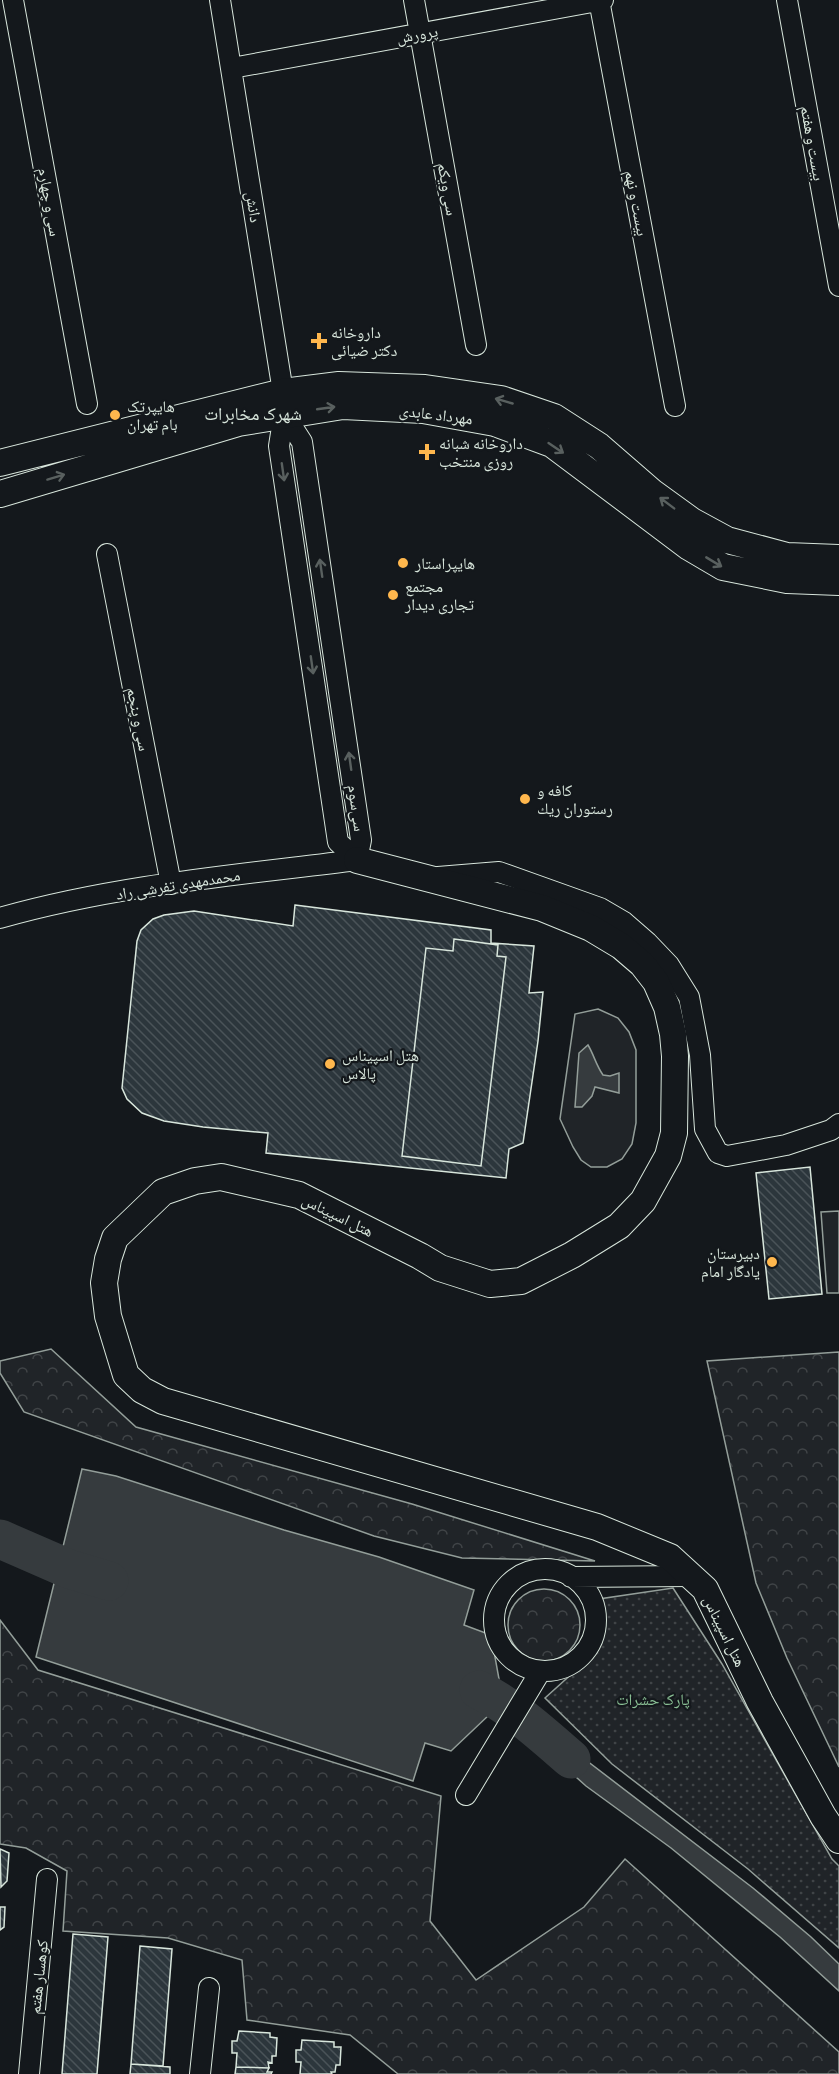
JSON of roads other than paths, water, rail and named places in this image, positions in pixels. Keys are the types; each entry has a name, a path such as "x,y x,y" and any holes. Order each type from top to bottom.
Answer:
{"street":[{"name":"سی و چهارم","path":"13,0 87,404"},
{"name":"دانش","path":"220,0 284,403"},
{"name":"سی ویکم","path":"414,0 476,345"},
{"name":"پرورش","path":"232,68 600,0"},
{"name":"بیست و نهم","path":"600,0 675,406"},
{"name":"بیست و هفتم","path":"787,0 839,286"},
{"name":"مهرداد عابدی","path":"0,494 238,423 284,403 339,385 425,388 501,399 554,417 599,446 652,492 692,521 727,540 786,556 839,558"},
{"name":"مهرداد عابدی","path":"0,463 284,403 423,410 495,423 552,444 594,478 689,547 723,567 786,580 839,582"},
{"name":"سی‌سوم","path":"284,403 302,442 362,840 357,860"},
{"name":"سی و پنجم","path":"107,554 171,884"},
{"name":"هتل اسپیناس","path":"357,860 542,908 591,928 621,946 642,964 656,982 667,1007 673,1034 674,1133 668,1156 643,1201 619,1226 572,1255 521,1281 490,1284 440,1269 420,1256 299,1195 221,1177 195,1181 163,1192 115,1238 108,1259 104,1282 108,1316 126,1375 142,1390 163,1401 597,1527 669,1557 705,1589 760,1702 823,1816 839,1840"},
{"name":"محمدمهدی تفرشی راد","path":"0,918 35,908 171,884 357,860"},
{"path":"429,878 499,872 600,908 624,922 647,942 669,965 689,997 700,1054 705,1129 718,1153 727,1156 786,1145 831,1130 839,1124"},
{"path":"539,1569 556,1570 571,1576 584,1587 592,1602 596,1619 594,1636 585,1652 573,1663 557,1670 540,1672 523,1667 510,1658 500,1644 495,1629 495,1612 500,1596 510,1583 524,1574 539,1569"},
{"path":"571,1576 690,1576"},
{"path":"466,1795 540,1672"},
{"name":"کوهسار هفتم","path":"29,2074 48,1879"},
{"path":"200,2074 209,1988"}],"waterway":[{"path":"0,1539 69,1569 109,1581"},
{"path":"479,1690 516,1713 571,1759"}],"place":[{"name":"داروخانه دکتر ضیائی","path":"319,341"},
{"name":"هایپرتک بام تهران","path":"115,415"},
{"name":"داروخانه شبانه روزی منتخب","path":"427,452"},
{"name":"هایپراستار","path":"403,563"},
{"name":"مجتمع تجاری دیدار","path":"393,595"},
{"name":"كافه و رستوران ريك","path":"525,799"},
{"name":"هتل اسپیناس پالاس","path":"330,1064"},
{"name":"دبیرستان یادگار امام","path":"772,1262"}],"district":[{"name":"شهرک مخابرات","path":"253,414"}],"park label":[{"name":"پارک حشرات","path":"653,1699"}]}
